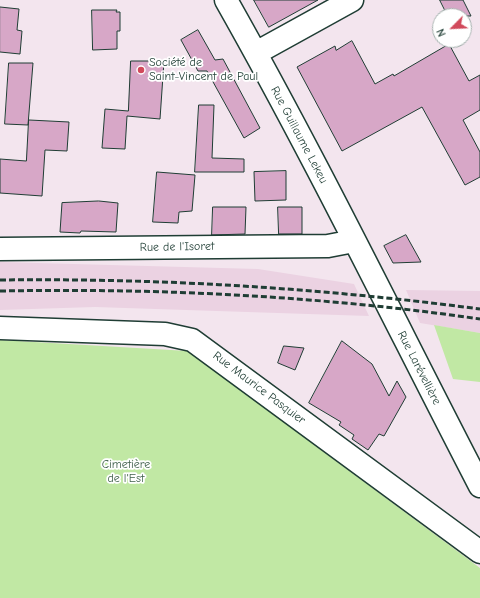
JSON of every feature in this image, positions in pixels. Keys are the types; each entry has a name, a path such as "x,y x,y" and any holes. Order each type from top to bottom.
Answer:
{"street":[{"name":"Rue Guillaume Lekeu","path":"226,0 256,53 356,245"},
{"path":"256,53 352,0"},
{"name":"Rue de l'Isoret","path":"0,249 356,245"},
{"name":"Rue Larévellière","path":"356,245 480,486"},
{"name":"Rue Maurice Pasquier","path":"0,328 165,334 192,340 480,552"}],"shaded area":[{"path":"0,262 258,269 354,284 369,316 95,307 0,310"},
{"path":"406,290 480,291 480,333 420,323"}],"green space":[{"path":"434,325 480,333 480,382 453,379"},
{"name":"Cimetière de l'Est","path":"0,340 188,351 480,568 480,598 0,598"}],"building":[{"path":"254,0 318,0 269,27"},
{"path":"440,0 463,0 467,8 444,8"},
{"path":"0,7 19,9 17,30 22,31 20,54 0,52"},
{"path":"92,10 117,10 116,12 120,12 120,31 117,31 117,49 93,50"},
{"path":"198,30 215,60 223,59 260,128 244,138 207,71 198,71 181,40"},
{"path":"352,41 375,84 393,74 394,76 442,48 451,48 469,81 480,75 480,110 463,120 480,152 480,177 465,185 422,107 342,151 297,67 335,46 336,50"},
{"path":"131,61 164,61 160,119 127,116 125,149 102,148 105,109 128,111"},
{"path":"9,63 33,63 28,125 5,124"},
{"path":"199,105 214,105 212,158 244,159 244,172 195,172"},
{"path":"29,120 69,122 67,151 45,150 42,196 0,193 0,159 26,161"},
{"path":"286,171 286,200 255,201 254,172"},
{"path":"157,172 195,175 192,211 179,212 178,223 153,222"},
{"path":"99,201 118,203 116,232 60,232 62,203"},
{"path":"213,207 246,207 245,234 212,235"},
{"path":"278,207 302,207 302,234 279,234"},
{"path":"406,235 421,262 393,263 384,246"},
{"path":"342,341 372,364 389,396 397,381 406,397 384,436 379,434 368,450 352,439 354,435 339,425 341,422 309,403"},
{"path":"284,346 304,348 295,370 278,363"}],"railway":[{"path":"0,280 120,281 240,286 360,295 480,309"},
{"path":"0,291 60,290 180,292 240,295 360,304 480,319"}],"place":[{"name":"Société de Saint-Vincent de Paul","path":"141,70"}]}
